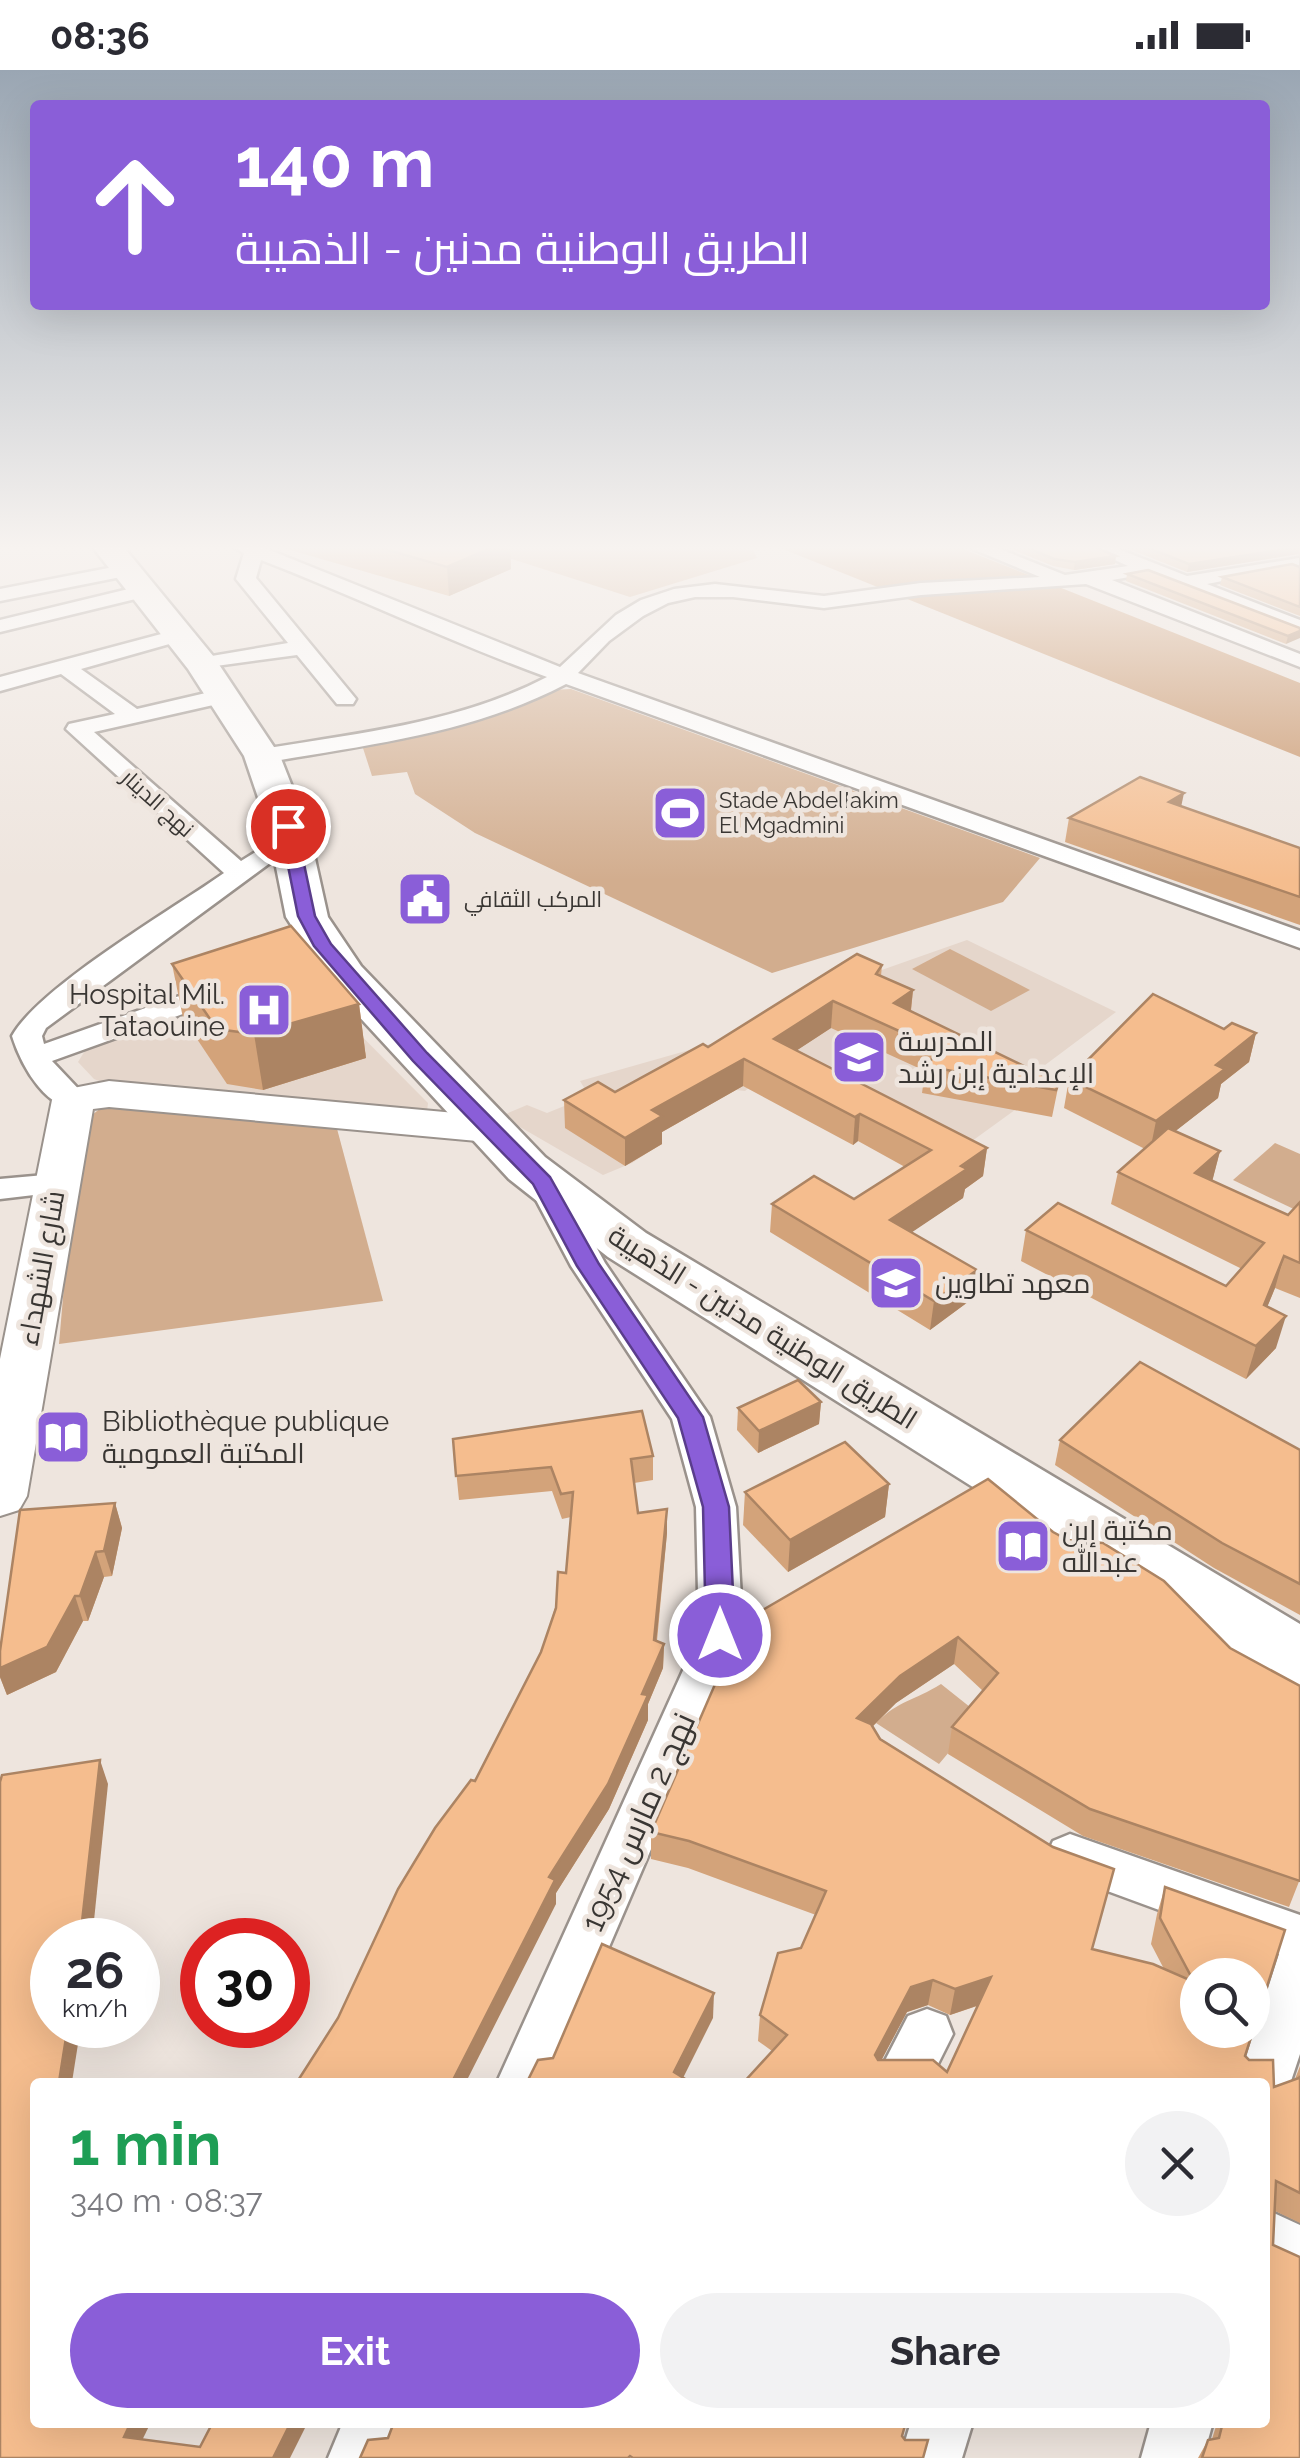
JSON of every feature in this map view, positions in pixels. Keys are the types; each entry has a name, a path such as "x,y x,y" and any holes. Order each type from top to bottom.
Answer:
{"main road":[{"name":"الطريق الوطنية مدنين - الذهيبة","path":"195,656 262,756 291,838 318,956 542,1181 627,1245 984,1484 1300,1658"},
{"path":"73,1100 110,1094 488,1129"},
{"name":"شارع الشهداء","path":"0,1496 73,1100"}],"street":[{"path":"0,684 65,667 202,665 251,656"},
{"path":"307,656 345,699"},
{"path":"508,656 1300,940"},
{"path":"262,756 467,718 565,676 579,656"},
{"path":"65,667 130,716 202,665"},
{"name":"نهج الدينار","path":"130,716 77,729 241,874"},
{"path":"73,1100 52,1084 35,1058 27,1036 34,1023 66,996 291,838"},
{"path":"35,1058 254,979"},
{"name":"نهج 2 مارس 1954","path":"526,2078 737,1625 716,1507 690,1417 589,1266 542,1181"},
{"path":"0,1189 56,1184"},
{"path":"1034,1835 1065,1854 1300,1938"},
{"path":"1266,2078 1300,1963"},
{"path":"904,2078 926,2034"},
{"path":"1270,2241 1300,2256"},
{"path":"358,2458 371,2428"},
{"path":"931,2458 940,2428"},
{"path":"1172,2458 1180,2428"}],"shaded area":[{"path":"1050,656 1233,656 1300,683 1300,757"},
{"name":"Stade Abdelاakim El Mgadmini","path":"571,689 1040,858 1003,902 772,973 475,833 415,794 407,772 372,776 362,745 447,730 552,690"},
{"name":"المدرسة الإعدادية إبن رشد","path":"967,940 1116,1012 1017,1086 1030,1099 950,1157 774,1067 745,1091 702,1071 665,1091 658,1146 603,1175 501,1116 527,1105 547,1113 589,1096 580,1081 728,1039 876,972"},
{"path":"950,949 1030,990 991,1011 912,969"},
{"name":"Hospital Mil. Tataouine","path":"298,972 428,1103 427,1111 104,1083 94,1079 78,1062 86,1049"},
{"path":"106,1104 336,1125 383,1301 59,1344 66,1263 92,1115"},
{"path":"1275,1143 1300,1154 1300,1212 1233,1180"},
{"path":"941,1684 980,1715 939,1764 876,1723 900,1705"}],"building":[{"path":"1140,777 1184,793 1169,802 1300,848 1300,897 1069,818"},
{"path":"291,926 359,1004 254,1034 217,1029 172,964"},
{"path":"857,954 882,965 876,974 913,990 894,1003 1059,1083 1056,1090 925,1066 941,1050 833,1001 774,1039 987,1148 961,1166 967,1169 890,1220 977,1270 934,1301 772,1204 814,1176 854,1199 931,1150 860,1114 855,1117 744,1059 652,1110 662,1116 625,1138 564,1100 598,1082 615,1092 703,1044 708,1047"},
{"path":"1153,994 1224,1029 1232,1023 1256,1033 1216,1065 1225,1069 1156,1121 1069,1079"},
{"path":"1168,1128 1220,1151 1195,1173 1288,1215 1300,1202 1300,1263 1284,1256 1264,1305 1286,1316 1256,1346 1026,1230 1058,1203 1226,1286 1264,1243 1118,1172"},
{"path":"1140,1362 1300,1450 1300,1584 1222,1543 1060,1440"},
{"path":"798,1380 821,1402 759,1431 738,1408"},
{"path":"642,1411 653,1456 631,1459 638,1513 667,1509 654,1640 664,1644 642,1694 648,1695 608,1784 549,1877 555,1880 454,2078 300,2078 338,2018 398,1889 435,1828 471,1780 475,1781 541,1652 556,1608 558,1572 566,1573 573,1492 561,1494 551,1467 456,1476 453,1439"},
{"path":"845,1442 889,1484 790,1540 745,1492"},
{"path":"988,1479 1053,1532 1068,1540 1103,1543 1164,1581 1230,1648 1300,1686 1300,1881 1090,1809 952,1727 998,1673 958,1637 900,1676 857,1718 871,1724 880,1739 1053,1847 1114,1869 1092,1949 1153,1964 1180,1976 1180,2048 1248,2048 1245,2056 1249,2060 1273,2060 1274,2087 1300,2076 1300,2193 1276,2181 1273,2245 1300,2257 1300,2458 1202,2458 1208,2440 1219,2438 1222,2428 1270,2428 1270,2078 748,2078 787,2035 760,2015 778,1953 801,1948 826,1891 689,1841 651,1832 742,1622","holes":["991,1977 947,2072 933,2060 878,2060 875,2055 911,1987 933,1980 955,1989"]},
{"path":"115,1503 104,1551 96,1552 80,1596 75,1596 47,1647 0,1668 20,1510"},
{"path":"100,1760 82,1918 30,1918 30,2048 64,2048 60,2078 30,2078 30,2428 128,2428 124,2437 200,2447 210,2428 288,2428 273,2458 0,2458 2,1775"},
{"path":"1165,1887 1285,1930 1270,1977 1270,1958 1181,1958 1160,1918"},
{"path":"602,1944 714,1993 674,2072 684,2078 529,2078 538,2060 553,2058"},
{"path":"392,2428 904,2428 905,2440 928,2440 923,2458 360,2458 368,2440 388,2438"}],"place":[{"name":"Stade Abdelاakim El Mgadmini","path":"680,813"},
{"name":"المركب الثقافي","path":"425,899"},
{"name":"Hospital Mil. Tataouine","path":"264,1010"},
{"name":"المدرسة الإعدادية إبن رشد","path":"859,1057"},
{"name":"معهد تطاوين","path":"896,1283"},
{"name":"Bibliothèque publique المكتبة العمومية","path":"63,1437"},
{"name":"مكتبة إبن عبدالله","path":"1023,1546"}],"route":[{"path":"288,826 306,916 323,946 344,975 420,1057 542,1181 589,1266 690,1417 716,1507 720,1635"}]}
